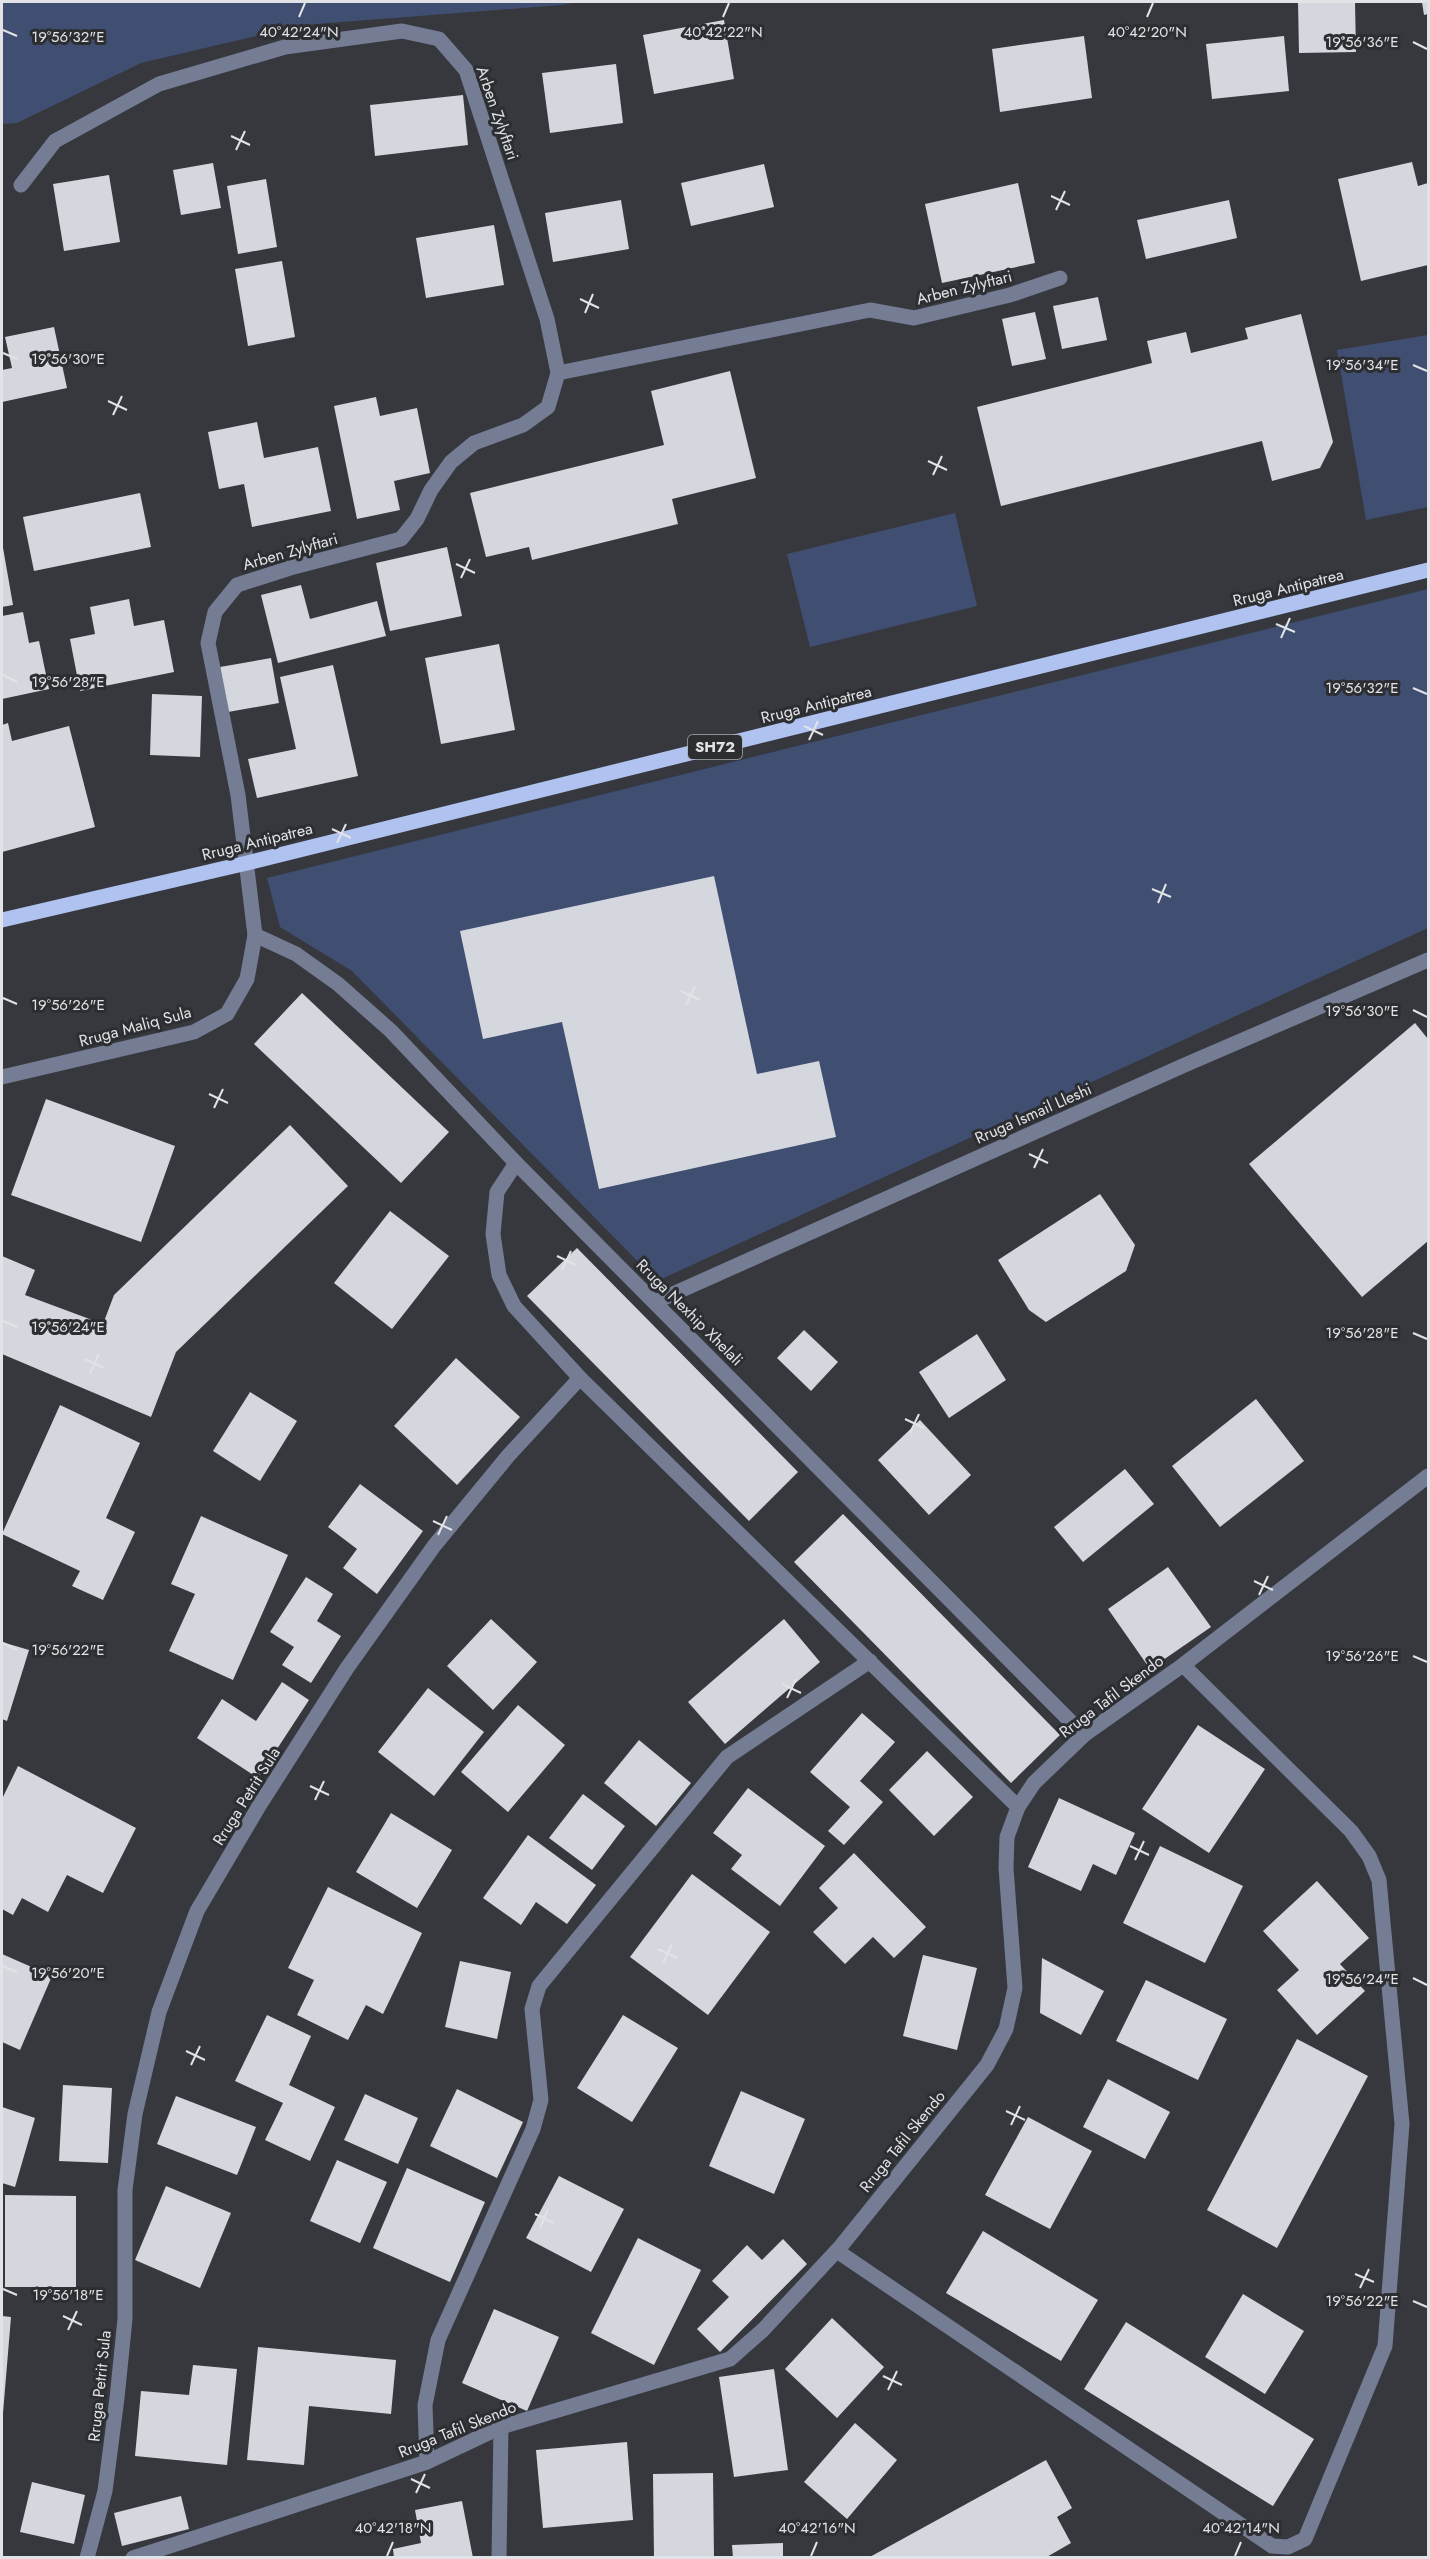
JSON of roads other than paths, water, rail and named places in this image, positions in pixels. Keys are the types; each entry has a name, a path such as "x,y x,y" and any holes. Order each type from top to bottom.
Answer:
{"main road":[{"name":"Rruga Antipatrea","path":"2,920 247,863 1428,570"}],"street":[{"name":"Arben Zylyftari","path":"21,185 55,141 159,84 285,47 402,32 439,39 466,70 547,318 558,373 548,407 523,425 474,443 451,462 431,490 417,519 401,539 290,568 237,585 215,612 208,643 238,795 247,863"},
{"name":"Arben Zylyftari","path":"558,373 870,310 914,318 1010,295 1060,278"},
{"name":"Rruga Maliq Sula","path":"2,1077 194,1032 227,1014 247,979 255,935 247,863"},
{"name":"Rruga Nexhip Xhelali","path":"255,935 296,954 338,984 391,1031 516,1163 1084,1735"},
{"name":"Rruga Ismail Lleshi","path":"655,1302 1187,1064 1428,960"},
{"path":"516,1163 497,1192 493,1234 500,1275 514,1306 580,1378 1018,1807"},
{"name":"Rruga Petrit Sula","path":"87,2558 105,2491 117,2398 125,2319 125,2190 135,2114 159,2012 197,1911 259,1806 347,1668 434,1545 580,1378"},
{"name":"Rruga Tafil Skendo","path":"133,2558 427,2462 501,2427 730,2359 764,2330 837,2251 987,2065 1006,2029 1015,1988 1006,1868 1007,1837 1018,1807 1034,1783 1084,1735 1183,1665 1428,1476"},
{"path":"427,2462 425,2405 438,2340 533,2129 541,2100 532,2009 539,1986 727,1758 870,1661"},
{"path":"837,2251 1272,2546 1288,2547 1305,2539 1385,2346 1402,2124 1379,1880 1369,1856 1351,1831 1183,1665"},
{"path":"499,2558 501,2427"}]}
